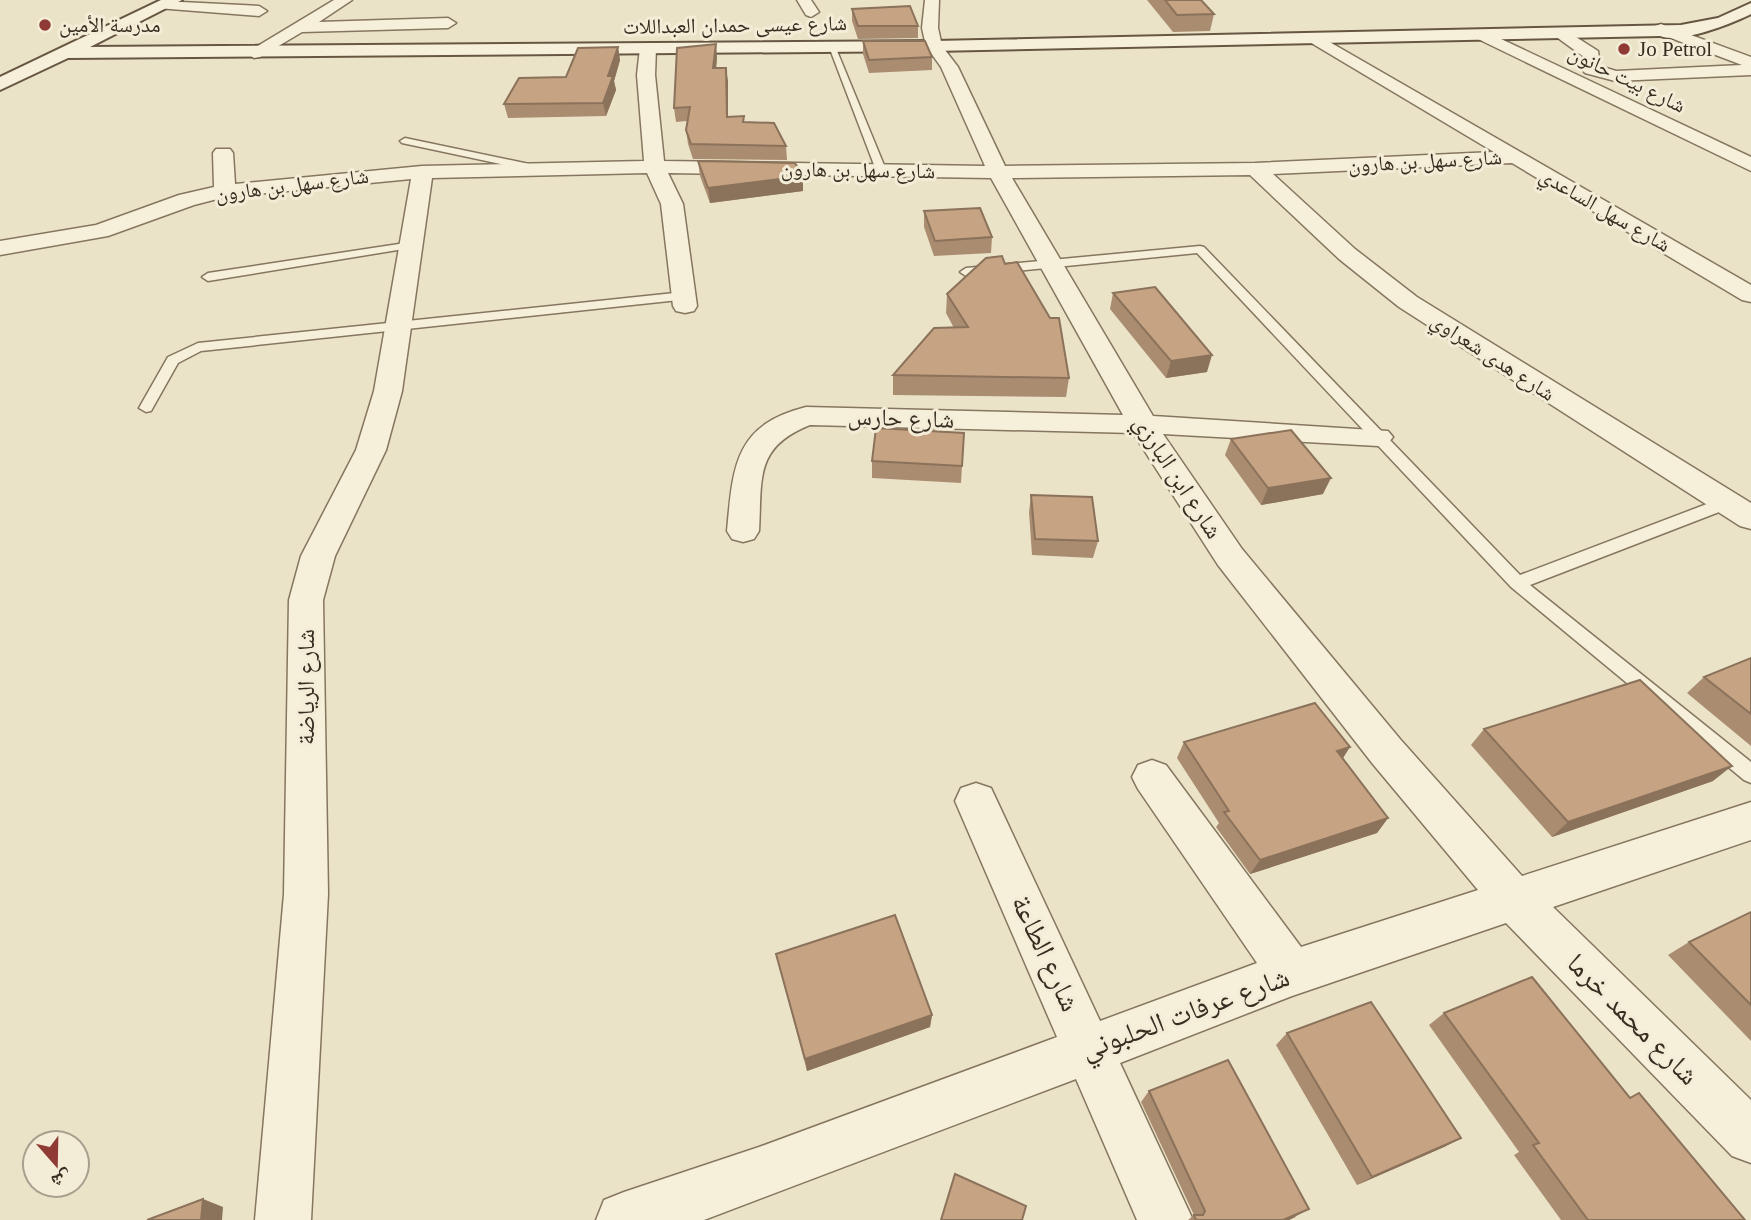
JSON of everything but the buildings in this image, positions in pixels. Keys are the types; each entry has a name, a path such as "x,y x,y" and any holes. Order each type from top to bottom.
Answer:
{"street":[{"path":"254,53 345,0"},
{"name":"شارع ابن البارزي","path":"932,0 930,28 934,46 949,67 998,172 1142,424 1230,557 1386,751 1515,901"},
{"path":"0,84 168,3 259,11"},
{"name":"شارع عيسى حمدان العبداللات","path":"60,53 934,46 1559,33 1632,34 1677,31 1723,22 1751,8"},
{"path":"298,27 448,23"},
{"path":"1677,31 1750,65"},
{"name":"شارع عيسى حمدان العبداللات","path":"1578,33 1677,31"},
{"path":"1559,33 1592,55 1591,69 1615,76 1695,73 1750,65"},
{"path":"1632,34 1695,73"},
{"name":"شارع بيت حانون","path":"1482,35 1751,165"},
{"name":"شارع سهل الساعدي","path":"1314,38 1751,295"},
{"path":"648,48 646,75 655,167 672,204 684,301"},
{"path":"223,153 225,191"},
{"name":"شارع سهل بن هارون","path":"0,248 100,230 187,200 225,191 414,157 534,168 998,172 1255,169 1514,157"},
{"name":"شارع الرياضة","path":"283,1220 306,894 306,600 318,556 371,450 388,391 412,245 414,157"},
{"name":"شارع هدى شعراوي","path":"1255,169 1347,254 1408,302 1751,518"},
{"name":"شارع حارس","path":"743,531 750,458 759,443 771,431 806,416 1142,424 1378,436"},
{"path":"1152,777 1292,973"},
{"name":"شارع الطاعة","path":"976,801 1165,1220"},
{"name":"شارع عرفات الحلبوني","path":"624,1220 760,1174 1292,973 1751,821"},
{"name":"شارع محمد خرما","path":"1515,901 1751,1137"}],"lane":[{"path":"831,46 881,170"},
{"path":"414,157 534,168"},
{"path":"208,277 412,245"},
{"path":"966,272 1200,249 1517,583 1751,774"},
{"path":"146,408 173,359 198,347 684,301"},
{"path":"1517,583 1726,503"}],"place":[{"name":"مدرسة الأمين","path":"45,25"},
{"name":"Jo Petrol","path":"1624,49"}]}
